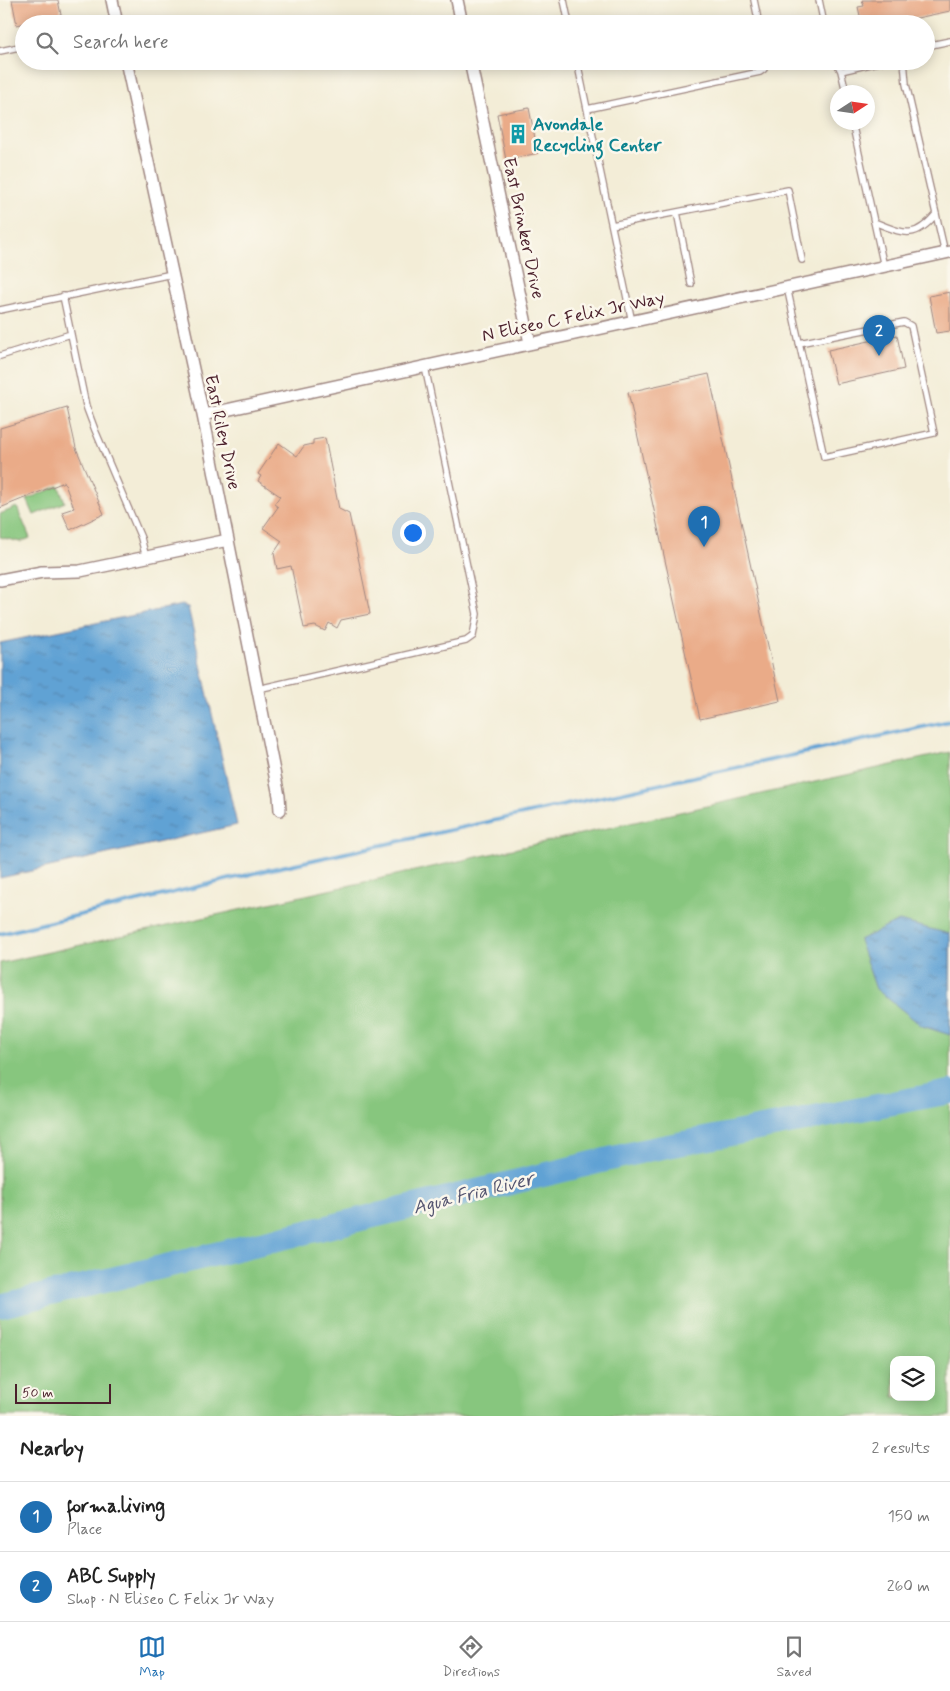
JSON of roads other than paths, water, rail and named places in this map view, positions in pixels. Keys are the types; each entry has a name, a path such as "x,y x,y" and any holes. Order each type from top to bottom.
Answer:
{"street":[{"path":"112,0 115,15"},
{"path":"458,0 460,15"},
{"name":"East Riley Drive","path":"128,70 203,415 279,796 280,810"},
{"name":"East Brinker Drive","path":"472,70 530,343"},
{"name":"N Eliseo C Felix Jr Way","path":"203,415 948,253"},
{"path":"0,580 42,572 80,572 228,540"}],"lane":[{"path":"566,0 568,15"},
{"path":"754,0 757,15"},
{"path":"819,0 822,15"},
{"path":"935,44 950,41"},
{"path":"0,51 15,48"},
{"path":"579,70 632,322"},
{"path":"587,109 760,72 762,70"},
{"path":"844,85 841,71 845,70"},
{"path":"905,70 906,84 936,214 948,253"},
{"path":"854,130 884,267"},
{"path":"612,225 788,190 802,260"},
{"path":"678,212 691,284"},
{"path":"874,222 900,232 914,232 926,226 936,214"},
{"path":"0,310 172,274"},
{"path":"787,287 799,343 824,457 934,433 911,326 904,322 799,343"},
{"path":"63,296 86,406 140,538 146,558"},
{"path":"0,356 71,334"},
{"path":"258,689 466,642 474,636 477,614 425,367"}],"water":[{"path":"182,605 188,607 237,825 0,878 0,643"},
{"path":"899,921 950,934 950,1035 922,1026 876,989 859,940"}],"waterway":[{"path":"0,934 272,869 950,721"},
{"name":"Agua Fria River","path":"0,1306 647,1150 950,1092"}],"place":[{"name":"Avondale Recycling Center","path":"518,134"},
{"name":"ABC Supply","path":"879,356"},
{"name":"forma.living","path":"704,547"}]}
